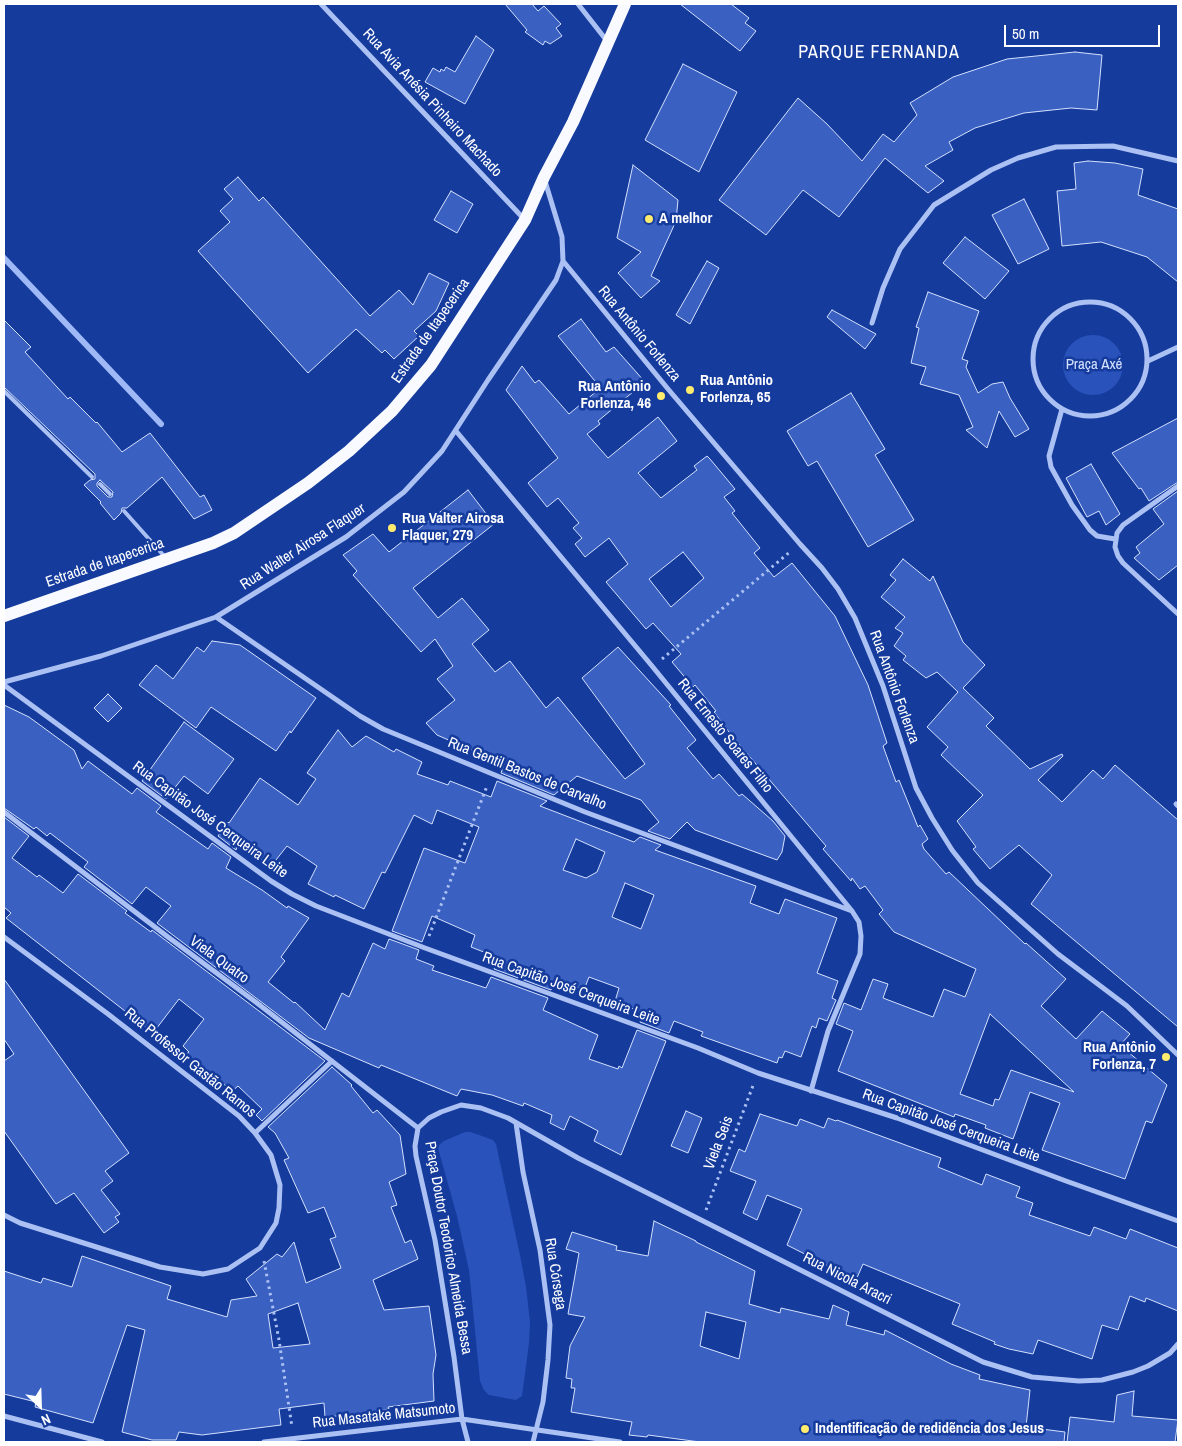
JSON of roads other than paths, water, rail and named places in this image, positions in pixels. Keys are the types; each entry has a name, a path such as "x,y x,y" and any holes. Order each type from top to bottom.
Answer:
{"main road":[{"name":"Estrada de Itapecerica","path":"4,616 213,543 234,533 322,472 349,451 392,411 431,365 525,220 625,4"}],"street":[{"name":"Rua Avia Anésia Pinheiro Machado","path":"321,4 525,220"},
{"path":"578,4 608,42"},
{"path":"872,323 883,288 900,250 928,212 934,205 991,170 1018,158 1056,147 1113,146 1178,161"},
{"name":"Rua Walter Airosa Flaquer","path":"4,684 101,656 216,617 346,537 404,492 442,451 556,280 563,261 562,237 544,177"},
{"name":"Rua Antônio Forlenza","path":"563,261 668,389 838,589 855,618 883,686 916,788 952,850 978,883 1058,954 1127,1006 1178,1054"},
{"path":"1089,301 1108,304 1124,312 1138,326 1146,342 1148,361 1144,380 1133,396 1118,409 1100,415 1080,415 1062,409 1047,398 1037,382 1032,364 1034,345 1041,328 1054,314 1062,309 1070,305 1089,301"},
{"path":"1148,361 1178,347"},
{"path":"1062,409 1049,456 1051,467 1072,506 1090,530 1097,536 1115,539"},
{"name":"Rua Ernesto Soares Filho","path":"456,431 652,666 859,922 861,936 860,954 828,1031 811,1091"},
{"path":"1178,486 1123,525 1117,532 1115,539 1115,547 1123,563 1178,614"},
{"name":"Rua Gentil Bastos de Carvalho","path":"216,617 360,716 384,729 585,812 852,911"},
{"name":"Rua Capitão José Cerqueira Leite","path":"4,684 271,881 316,906 698,1048 758,1073 897,1118 1066,1182 1178,1221"},
{"name":"Viela Quatro","path":"4,812 418,1128"},
{"name":"Rua Professor Gastão Ramos","path":"4,938 116,1020 239,1116 255,1133 271,1155 280,1184 280,1208 276,1223 260,1248 228,1269 203,1274 160,1267 20,1223 4,1215"},
{"path":"255,1133 332,1061"},
{"name":"Praça Doutor Teodorico Almeida Bessa","path":"468,1442 462,1419 435,1240 415,1146 418,1128 429,1118 461,1105 472,1105 491,1111 516,1123"},
{"name":"Rua Nicola Aracri","path":"516,1123 578,1158 983,1362 1032,1377 1080,1381 1102,1380 1148,1366 1170,1353 1178,1344"},
{"name":"Rua Córsega","path":"516,1123 523,1172 540,1250 550,1325 543,1402 533,1442"},
{"path":"4,1416 102,1442"},
{"name":"Rua Masatake Matsumoto","path":"264,1442 462,1419 620,1442"}],"lane":[{"path":"4,391 92,477"},
{"path":"100,484 110,494"},
{"path":"124,511 166,559"}],"waterway":[{"path":"4,258 161,424"}],"place":[{"name":"A melhor","path":"649,219"},
{"name":"Rua Antônio Forlenza, 65","path":"690,390"},
{"name":"Rua Antônio Forlenza, 46","path":"661,396"},
{"name":"Rua Valter Airosa Flaquer, 279","path":"392,528"},
{"name":"Rua Antônio Forlenza, 7","path":"1166,1057"},
{"name":"Indentificação de redidẽncia dos Jesus","path":"805,1429"}],"district":[{"name":"PARQUE FERNANDA","path":"879,53"}],"park label":[{"name":"Praça Axé","path":"1094,365"}]}
